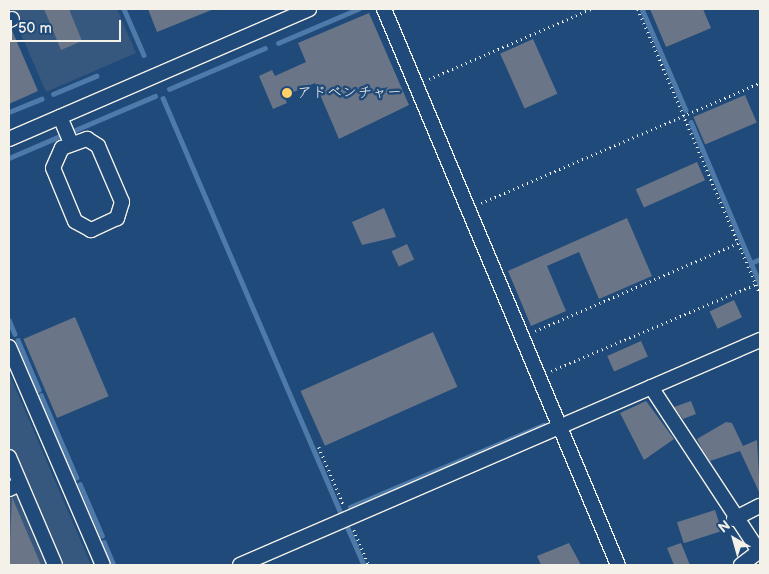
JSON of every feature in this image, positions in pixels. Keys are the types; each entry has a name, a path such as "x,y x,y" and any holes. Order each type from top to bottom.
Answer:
{"street":[{"path":"9,139 309,9"},
{"path":"384,9 618,565"},
{"path":"60,116 71,143"},
{"path":"87,139 98,146 122,202 117,218 90,230 75,221 53,168 53,158 71,143 87,139"},
{"path":"240,565 760,340"},
{"path":"9,347 104,565"},
{"path":"651,387 734,519 759,552 742,565"},
{"path":"9,457 14,487 54,565"},
{"path":"734,519 760,506"}],"path":[{"path":"416,84 591,9"},
{"path":"638,9 760,294"},
{"path":"469,208 760,84"},
{"path":"523,336 738,243"},
{"path":"540,376 756,284"}],"shaded area":[{"path":"10,9 117,9 136,53 46,92"},
{"path":"9,373 91,565 9,565"}],"building":[{"path":"44,9 69,9 82,41 61,50"},
{"path":"148,9 214,9 157,32"},
{"path":"650,9 703,9 711,28 666,47"},
{"path":"369,13 409,105 339,139 315,83 284,96 287,103 273,109 259,76 272,70 275,76 306,62 298,43"},
{"path":"11,28 38,91 9,104 9,29"},
{"path":"533,39 557,94 525,108 500,54"},
{"path":"745,95 757,123 705,144 693,117"},
{"path":"697,162 705,180 644,208 636,189"},
{"path":"384,208 396,237 362,245 352,222"},
{"path":"627,218 652,276 599,299 579,252 547,266 566,311 531,326 508,271"},
{"path":"407,244 414,259 399,267 392,251"},
{"path":"734,300 742,317 718,329 710,311"},
{"path":"75,317 109,396 57,418 23,339"},
{"path":"433,332 457,387 325,446 301,391"},
{"path":"641,341 648,357 614,372 607,356"},
{"path":"646,401 674,439 644,460 620,413"},
{"path":"691,401 696,414 683,419 674,407"},
{"path":"726,422 732,423 743,446 757,440 760,494 740,451 710,461 697,439"},
{"path":"12,497 41,565 9,565"},
{"path":"715,510 722,531 684,543 677,522"},
{"path":"569,543 581,565 541,565 537,556"},
{"path":"681,543 690,565 674,565 667,548"}],"waterway":[{"path":"124,9 144,55"},
{"path":"278,43 358,9"},
{"path":"642,9 686,110"},
{"path":"169,89 265,48"},
{"path":"53,94 96,76"},
{"path":"73,131 155,96"},
{"path":"163,98 342,515"},
{"path":"9,112 41,99"},
{"path":"691,122 760,284"},
{"path":"9,158 58,137"},
{"path":"751,263 760,259"},
{"path":"9,320 15,334"},
{"path":"18,340 39,390"},
{"path":"41,395 77,478"},
{"path":"350,507 543,425"},
{"path":"80,484 102,535"},
{"path":"347,526 364,565"},
{"path":"104,542 114,565"}],"place":[{"name":"アドベンチャー","path":"287,93"}]}
